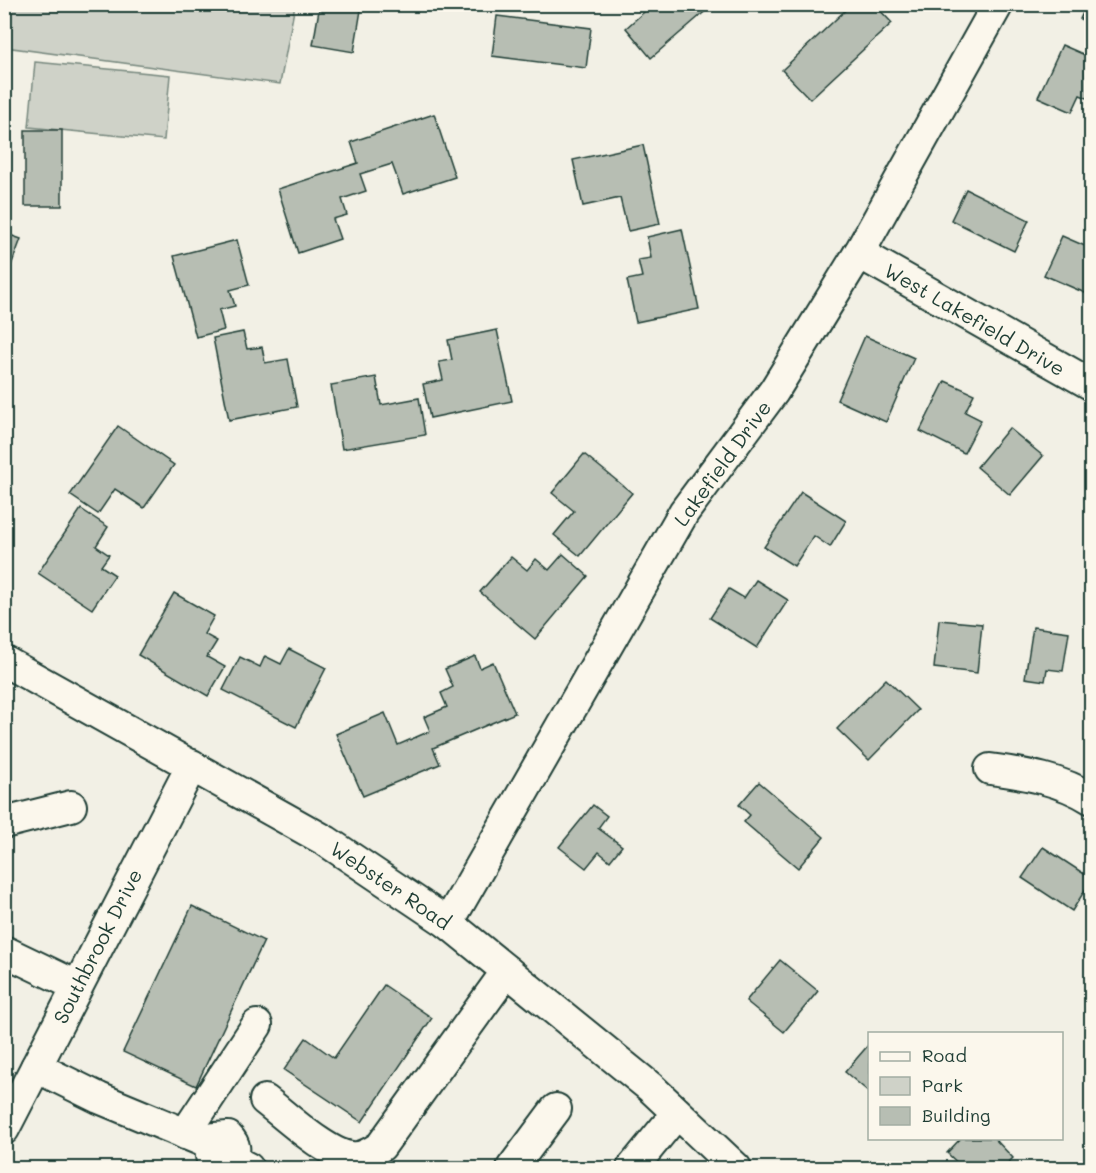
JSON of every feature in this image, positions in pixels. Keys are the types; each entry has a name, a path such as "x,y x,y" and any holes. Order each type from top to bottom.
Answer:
{"street":[{"name":"Lakefield Drive","path":"448,923 684,512 774,391 859,253 998,4"},
{"name":"West Lakefield Drive","path":"859,253 1092,385"},
{"name":"Webster Road","path":"4,661 326,841 448,923 650,1087 736,1168"},
{"name":"Southbrook Drive","path":"4,1129 192,765"},
{"path":"990,769 1032,775 1072,787 1092,799"},
{"path":"4,824 71,806"},
{"path":"4,951 76,986"},
{"path":"266,1100 333,1151 352,1158 368,1155 381,1146 507,971"},
{"path":"36,1066 99,1098 218,1152 257,1025"},
{"path":"512,1168 556,1109"},
{"path":"632,1168 677,1113"}],"green space":[{"path":"5,4 295,5 280,84 5,47"},
{"path":"35,62 170,75 164,140 29,127"}],"building":[{"path":"320,4 362,4 354,52 313,45"},
{"path":"653,4 706,4 709,8 651,58 626,28"},
{"path":"852,4 874,4 892,23 810,99 782,70"},
{"path":"1087,4 1092,4 1092,24 1080,19"},
{"path":"497,16 591,28 586,68 492,56"},
{"path":"1062,45 1092,58 1092,95 1090,99 1080,95 1072,112 1038,97"},
{"path":"434,114 455,177 403,194 392,164 360,174 366,191 342,199 347,215 333,219 340,239 298,253 278,189 358,163 351,142"},
{"path":"25,130 62,130 62,206 25,206"},
{"path":"643,145 660,224 628,231 620,198 583,206 573,160"},
{"path":"966,189 1029,220 1014,251 951,220"},
{"path":"682,229 699,309 636,322 627,280 642,277 638,260 651,258 647,237"},
{"path":"4,233 21,239 4,284"},
{"path":"1062,236 1092,249 1092,296 1044,275"},
{"path":"237,240 249,285 230,290 235,306 219,310 224,330 196,337 174,256"},
{"path":"497,330 512,401 430,418 423,384 443,380 439,362 452,360 448,340"},
{"path":"243,332 247,349 262,347 265,363 288,359 297,407 229,420 213,338"},
{"path":"865,336 914,358 886,422 837,400"},
{"path":"376,377 381,405 419,398 425,435 342,449 331,385"},
{"path":"945,381 974,394 965,412 981,420 964,453 920,431"},
{"path":"118,426 174,465 144,508 115,489 98,514 70,495"},
{"path":"1009,428 1043,456 1010,495 977,467"},
{"path":"584,454 632,493 580,556 554,535 574,511 552,493"},
{"path":"801,492 846,521 830,547 814,536 794,566 764,547"},
{"path":"81,509 108,527 96,546 109,555 101,566 115,575 92,609 38,573"},
{"path":"563,554 588,576 535,639 480,592 511,557 527,570 536,559 549,570"},
{"path":"756,580 788,600 757,648 710,618 729,589 744,598"},
{"path":"174,593 214,616 204,634 217,641 207,657 225,667 208,696 138,655"},
{"path":"939,620 982,624 977,673 934,668"},
{"path":"1033,627 1069,632 1063,671 1047,669 1045,681 1025,678"},
{"path":"289,649 326,668 296,727 223,690 240,657 260,667 265,656 281,664"},
{"path":"475,656 480,668 493,662 515,713 433,748 440,764 363,796 336,734 385,713 398,745 430,731 424,717 447,707 441,693 453,687 445,669"},
{"path":"886,679 918,710 869,760 837,729"},
{"path":"759,782 824,837 798,868 744,822 750,815 739,805"},
{"path":"593,805 607,816 598,828 622,846 610,861 599,852 586,868 559,847"},
{"path":"1043,847 1092,879 1072,911 1022,878"},
{"path":"192,906 264,941 196,1086 123,1052"},
{"path":"780,960 818,991 784,1032 746,1001"},
{"path":"384,985 432,1018 362,1122 284,1070 306,1038 334,1058"},
{"path":"868,1045 868,1091 845,1072"},
{"path":"959,1140 996,1140 1013,1158 1003,1168 963,1168 947,1153"}]}
